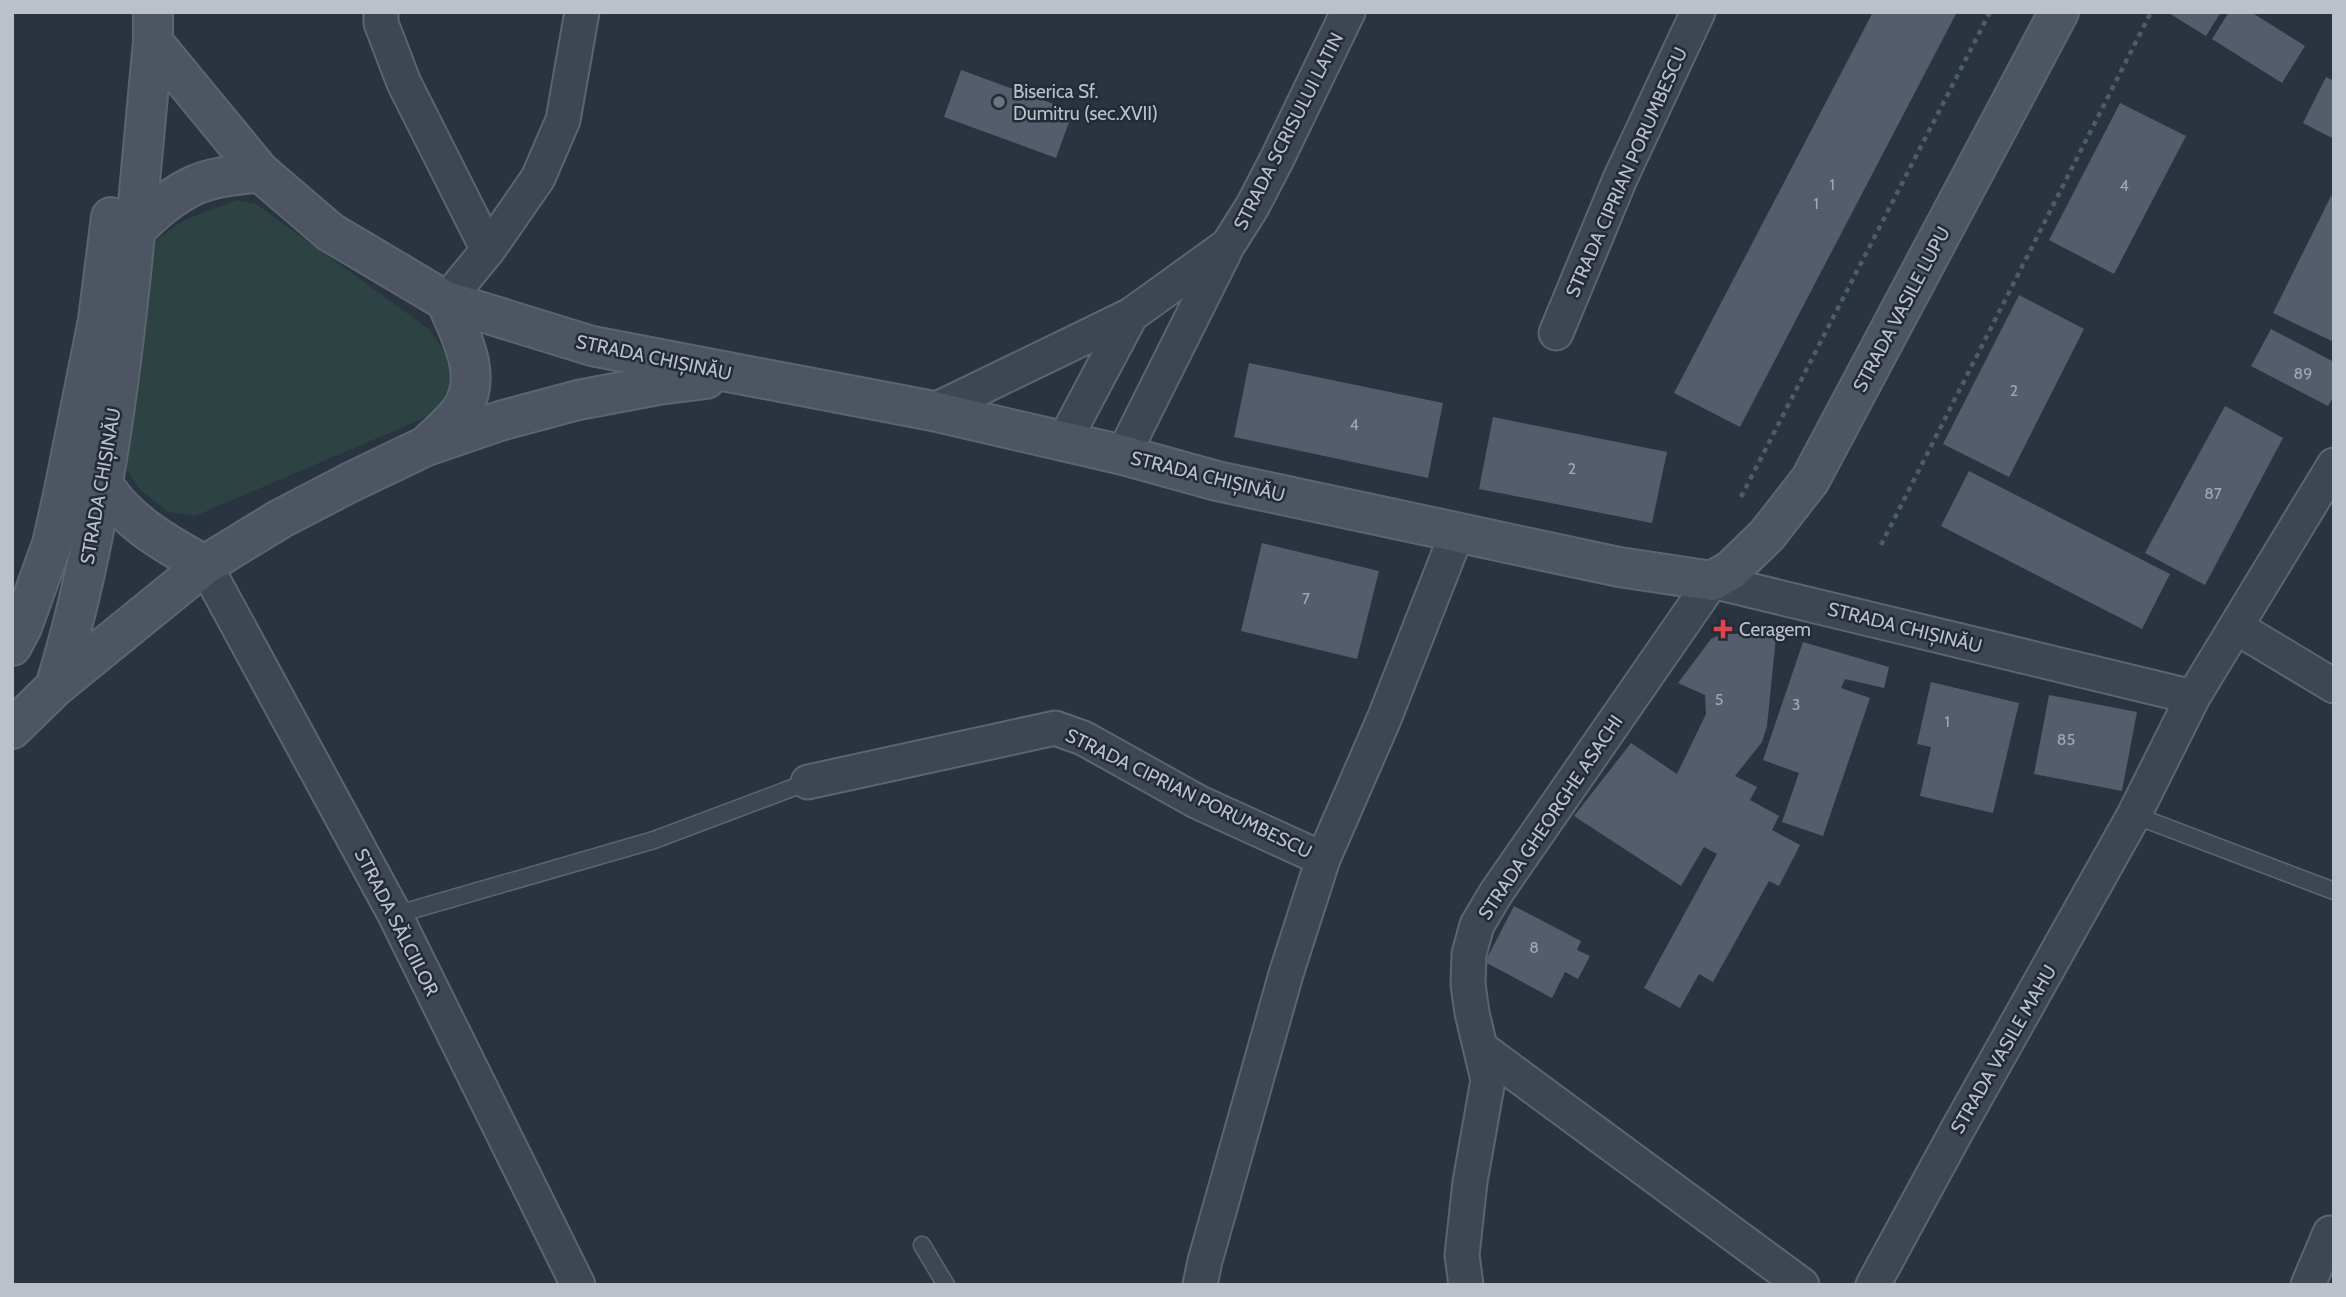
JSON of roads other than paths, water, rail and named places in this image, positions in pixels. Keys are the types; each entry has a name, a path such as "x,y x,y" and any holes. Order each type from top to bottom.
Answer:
{"main road":[{"name":"STRADA VASILE LUPU","path":"1712,581 1731,570 1767,535 1810,480 2059,12"},
{"name":"STRADA CHIȘINĂU","path":"148,22 260,172 330,232 446,301 592,346 933,411 1123,455 1217,481 1619,567 1712,581"},
{"name":"STRADA CHIȘINĂU","path":"55,687 80,594 103,488 125,324 134,231 148,22"},
{"name":"STRADA CHIȘINĂU","path":"12,646 22,627 51,544 78,431 98,320 134,56 148,22"},
{"path":"105,258 166,202 197,184 260,172"},
{"path":"424,447 463,407 470,388 471,368 446,301"},
{"path":"12,729 55,687 205,565 280,519 424,447 500,421 578,400 658,385 739,375"},
{"path":"78,431 103,488 127,513 164,544 205,565"}],"street":[{"path":"381,12 381,23 404,83 488,250"},
{"path":"446,301 488,250 538,178 563,120 582,12"},
{"name":"STRADA SCRISULUI LATIN","path":"933,411 1131,316 1228,246 1278,159 1348,12"},
{"name":"STRADA CIPRIAN PORUMBESCU","path":"1556,332 1620,179 1698,12"},
{"path":"1123,455 1228,246"},
{"path":"1063,443 1131,316"},
{"name":"STRADA VASILE MAHU","path":"1873,1285 2134,815 2193,697 2334,465"},
{"name":"STRADA CIPRIAN PORUMBESCU","path":"1200,1285 1267,1041 1323,859 1384,719 1457,533"},
{"name":"STRADA SĂLCIILOR","path":"205,565 395,915 578,1285"},
{"name":"STRADA CHIȘINĂU","path":"1712,581 2193,697"},
{"name":"STRADA GHEORGHE ASACHI","path":"1466,1285 1462,1255 1469,1182 1488,1080 1468,984 1469,954 1477,925 1496,893 1712,581"},
{"path":"2236,627 2334,686"},
{"name":"STRADA CIPRIAN PORUMBESCU","path":"808,782 1055,728 1083,738 1198,802 1323,859"},
{"path":"1482,1049 1802,1285"},
{"path":"2308,1285 2330,1233"}],"lane":[{"path":"395,915 654,840 808,782"},
{"path":"2134,815 2334,891"},
{"path":"922,1245 946,1285"}],"place":[{"name":"Biserica Sf. Dumitru (sec.XVII)","path":"999,102"},
{"name":"Ceragem","path":"1723,629"}]}
